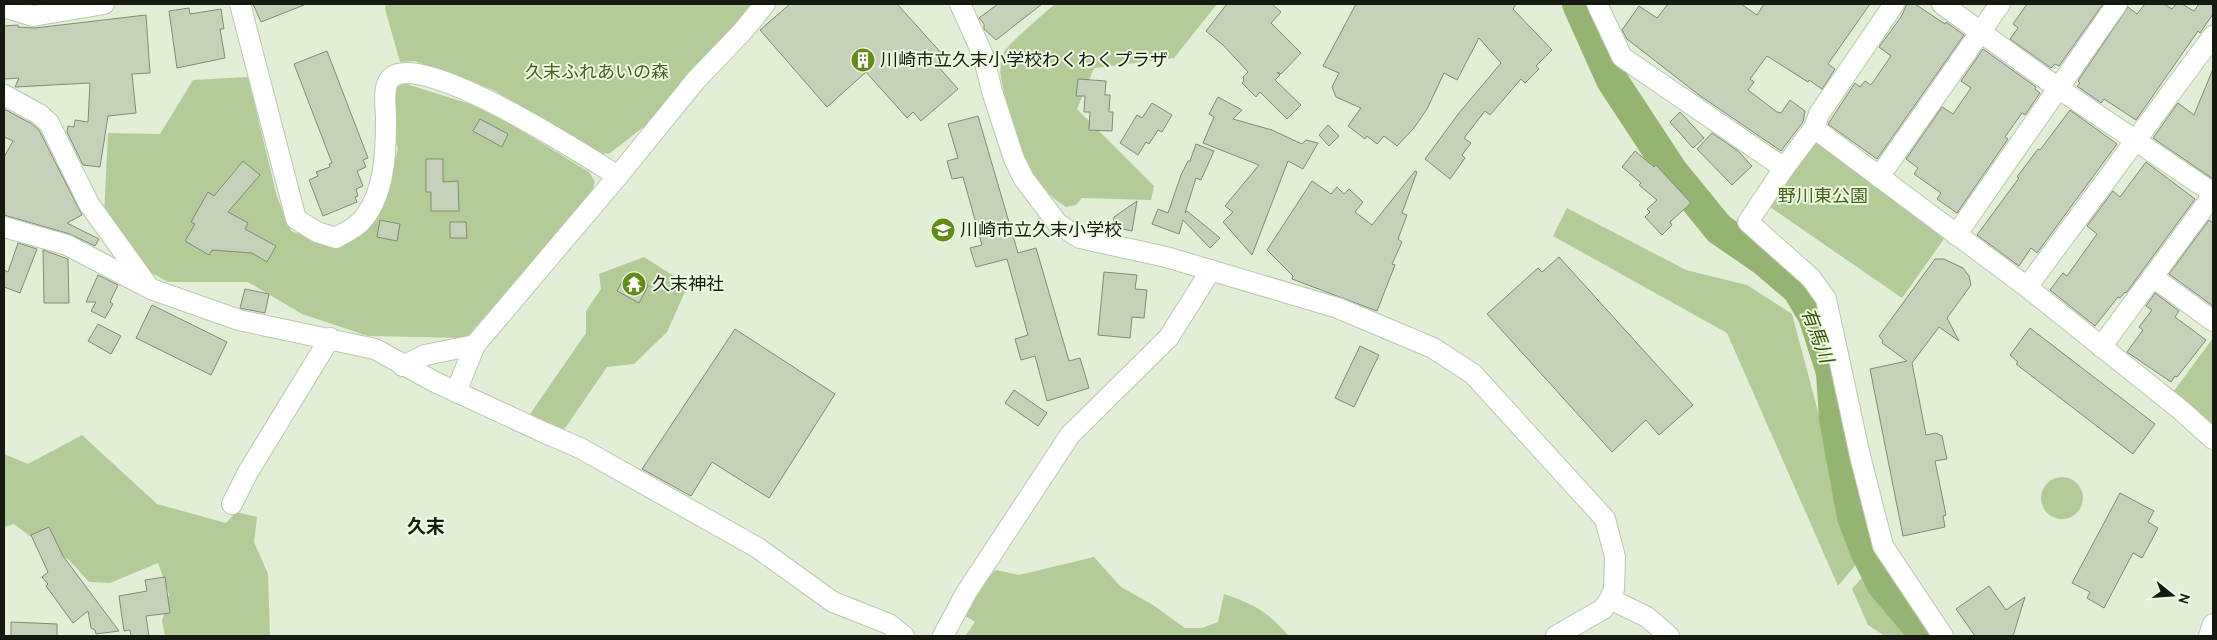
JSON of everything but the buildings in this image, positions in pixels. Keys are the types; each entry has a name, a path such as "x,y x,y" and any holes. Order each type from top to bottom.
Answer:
{"street":[{"path":"4,7 33,16 104,4"},
{"path":"240,4 296,219 317,232 336,238 353,228 364,218 381,177 386,149 386,95 388,81 399,72 417,72 446,82 504,108 618,176"},
{"path":"456,392 475,345 618,176 696,80 742,32 765,4"},
{"path":"960,4 983,55 1014,159 1024,180 1058,224 1080,238 1166,257 1338,308 1433,348 1474,374 1605,519 1616,557 1614,589 1610,599 1603,609 1556,636"},
{"path":"1597,4 1622,57 1784,168"},
{"path":"1894,4 1820,114 1814,128 1784,168 1748,222 1811,278 1826,299 1860,456 1883,546 1943,636"},
{"path":"1942,4 2058,88 2213,194 2101,347"},
{"path":"1879,177 2000,4"},
{"path":"1956,235 2117,4"},
{"path":"2026,287 2137,141 2213,36"},
{"path":"4,95 39,114 49,124 89,204 151,289"},
{"path":"1814,128 2026,287 2182,411 2213,439"},
{"path":"4,227 67,245 151,289 239,320 330,338 375,350 456,392 580,448 758,548 833,602 889,624 904,636"},
{"path":"943,636 966,593 1070,435 1169,337 1210,270"},
{"path":"2152,276 2213,321"},
{"path":"232,504 248,472 330,338"},
{"path":"403,366 426,355 475,345"},
{"path":"1610,599 1647,617 1668,636"},
{"path":"2208,636 2213,624"}],"green space":[{"name":"久末ふれあいの森","path":"386,4 751,4 744,17 650,122 610,153 601,154 493,90 415,61 400,62 385,9"},
{"path":"1055,4 1217,4 1174,58 1094,68 1077,109 1154,186 1151,200 1082,198 1076,205 1066,207 1043,187 1027,161 1015,133 1004,91 1001,79 1001,61 1003,54 1011,44"},
{"path":"248,77 277,197 291,231 336,247 358,237 379,210 398,149 395,138 396,88 403,83 486,109 589,172 595,182 591,194 466,338 368,336 302,314 248,282 168,282 152,273 132,252 104,216 108,133 160,134 193,80"},
{"name":"野川東公園","path":"1815,141 1944,239 1902,298 1770,207 1809,144"},
{"path":"1567,208 1686,270 1747,285 1792,314 1858,562 1838,586 1727,333 1553,236"},
{"path":"644,257 688,285 667,332 634,364 607,367 561,434 530,414 586,333 586,311 601,289 599,274"},
{"path":"2213,338 2213,428 2174,391"},
{"path":"82,435 157,504 226,523 236,512 257,517 254,542 268,574 270,636 165,636 162,621 169,594 158,563 110,583 89,582 69,560 34,539 14,524 4,527 4,454 28,464"},
{"path":"2066,477 2074,480 2080,486 2083,498 2080,510 2074,516 2058,519 2050,516 2044,510 2041,494 2044,486 2050,480"},
{"path":"1094,557 1121,587 1153,605 1185,628 1202,628 1218,622 1224,594 1260,610 1274,620 1289,636 965,636 975,622 964,615 983,582 996,570 1019,575"},
{"path":"1867,572 1913,636 1885,636 1868,625 1852,589"}],"waterway":[{"name":"有馬川","path":"1578,4 1612,80 1671,170 1719,229 1764,260 1798,289 1814,316 1832,372 1835,419 1853,517 1866,551 1883,585 1926,636"}],"place":[{"name":"川崎市立久末小学校わくわくプラザ","path":"863,60"},
{"name":"川崎市立久末小学校","path":"943,230"},
{"name":"久末神社","path":"634,284"}],"district":[{"name":"久末","path":"426,526"}]}
